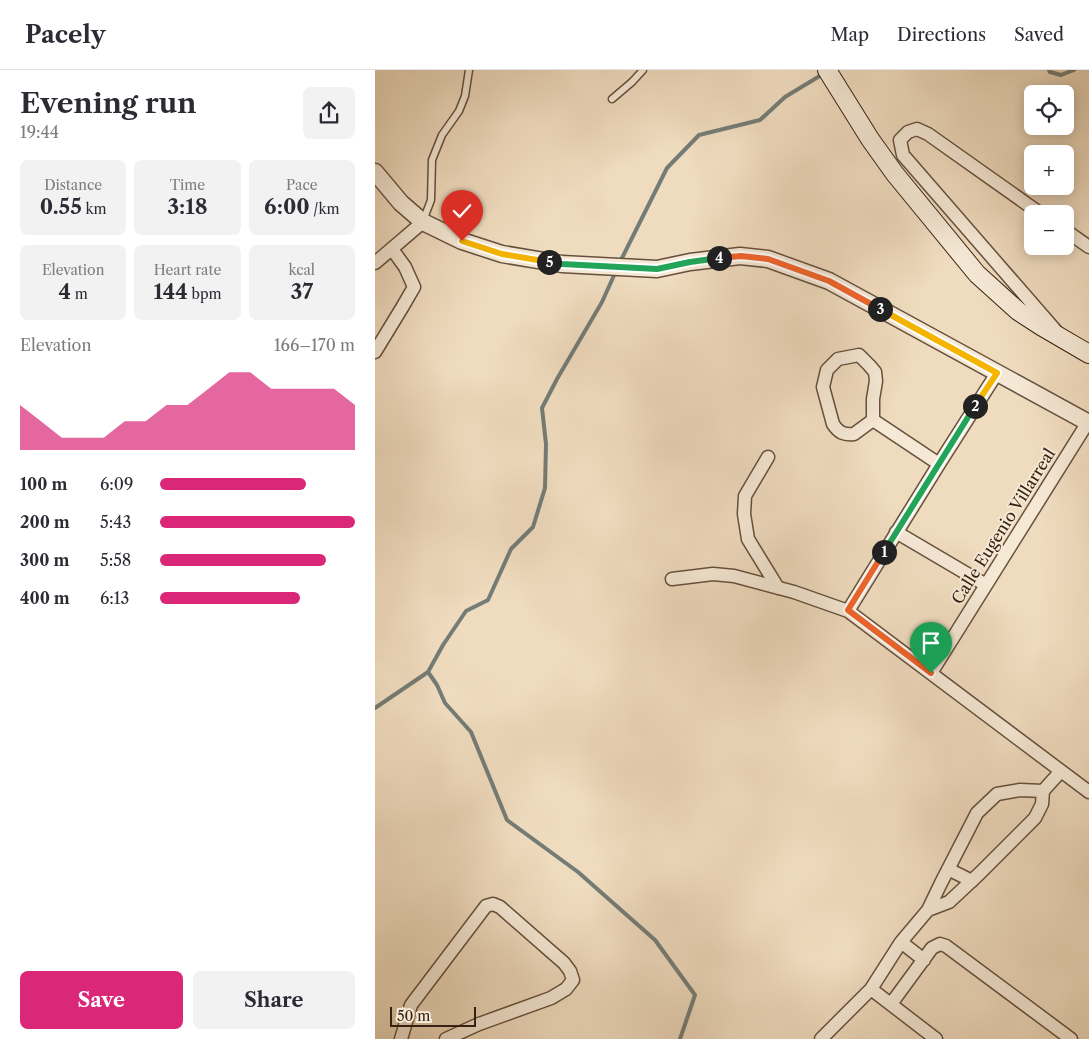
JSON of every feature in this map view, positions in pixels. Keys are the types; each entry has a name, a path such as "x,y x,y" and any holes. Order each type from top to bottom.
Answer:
{"main road":[{"path":"827,70 870,139 895,174 977,274 1018,311 1089,354"}],"street":[{"path":"1028,205 917,129 908,132 900,140 903,155 1064,340"},
{"path":"375,172 401,203 423,222 462,241 502,254 562,264 657,269 690,262 741,256 768,259 829,281 1088,423"},
{"path":"375,262 423,222"},
{"path":"1074,236 1089,247"},
{"path":"375,352 414,287 405,267 392,249"},
{"path":"859,355 875,372 873,420 854,434 843,434 833,424 823,387 827,370 838,359 859,355"},
{"path":"848,610 997,373"},
{"path":"873,420 939,464"},
{"name":"Calle Eugenio Villarreal","path":"931,673 1088,423"},
{"path":"768,458 745,496 744,514 748,539 778,588"},
{"path":"896,532 986,585"},
{"path":"672,579 713,574 734,576 848,610 1089,792"},
{"path":"928,910 949,902 973,881 1035,818 1042,804 1043,790 1061,771"},
{"path":"821,1039 871,989 901,942 928,910 977,813 997,794 1020,790 1043,790"},
{"path":"948,869 973,881"},
{"path":"401,1039 411,1005 486,906 493,904 500,907 564,963 570,971 573,980 567,989 551,998 458,1036 445,1039"},
{"path":"901,942 924,960"},
{"path":"891,1004 932,948 940,944 946,946 1071,1039"},
{"path":"871,989 936,1039"}],"lane":[{"path":"423,222 431,200 432,160 442,135 459,111 465,96 469,70"},
{"path":"612,99 643,70"}],"waterway":[{"path":"1049,70 1061,75 1074,70"},
{"path":"620,262 667,168 699,135 760,120 785,97 823,74"},
{"path":"616,271 602,302 542,408 546,444 545,488 533,527 511,549 488,600 466,611 443,645 428,672 437,685 445,703 471,732 507,820 578,872 655,940 695,995 680,1039"},
{"path":"375,708 428,672"}],"route":[{"path":"462,241 502,254 562,264 657,269 690,262 741,256 768,259 829,281 997,373 848,610 931,673"}]}
